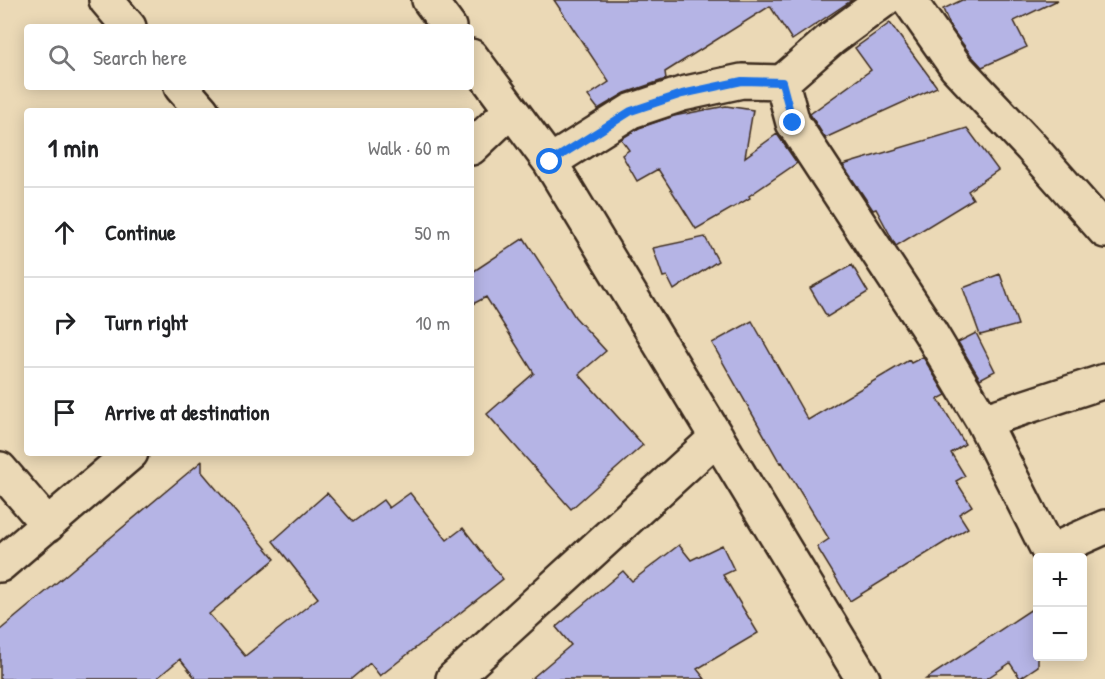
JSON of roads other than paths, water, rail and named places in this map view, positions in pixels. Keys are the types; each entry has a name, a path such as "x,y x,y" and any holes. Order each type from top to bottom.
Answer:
{"street":[{"path":"106,0 126,24"},
{"path":"429,0 447,24"},
{"path":"550,162 631,111 682,94 742,81 782,82 831,39 885,0"},
{"path":"909,0 956,67 1105,231"},
{"path":"474,60 550,162 863,679"},
{"path":"782,82 793,123 930,332 983,421 1049,552 1105,527"},
{"path":"184,90 199,108"},
{"path":"474,145 511,110"},
{"path":"983,421 1105,381"},
{"path":"453,679 717,437"},
{"path":"0,565 128,456"},
{"path":"0,469 48,525"}]}
